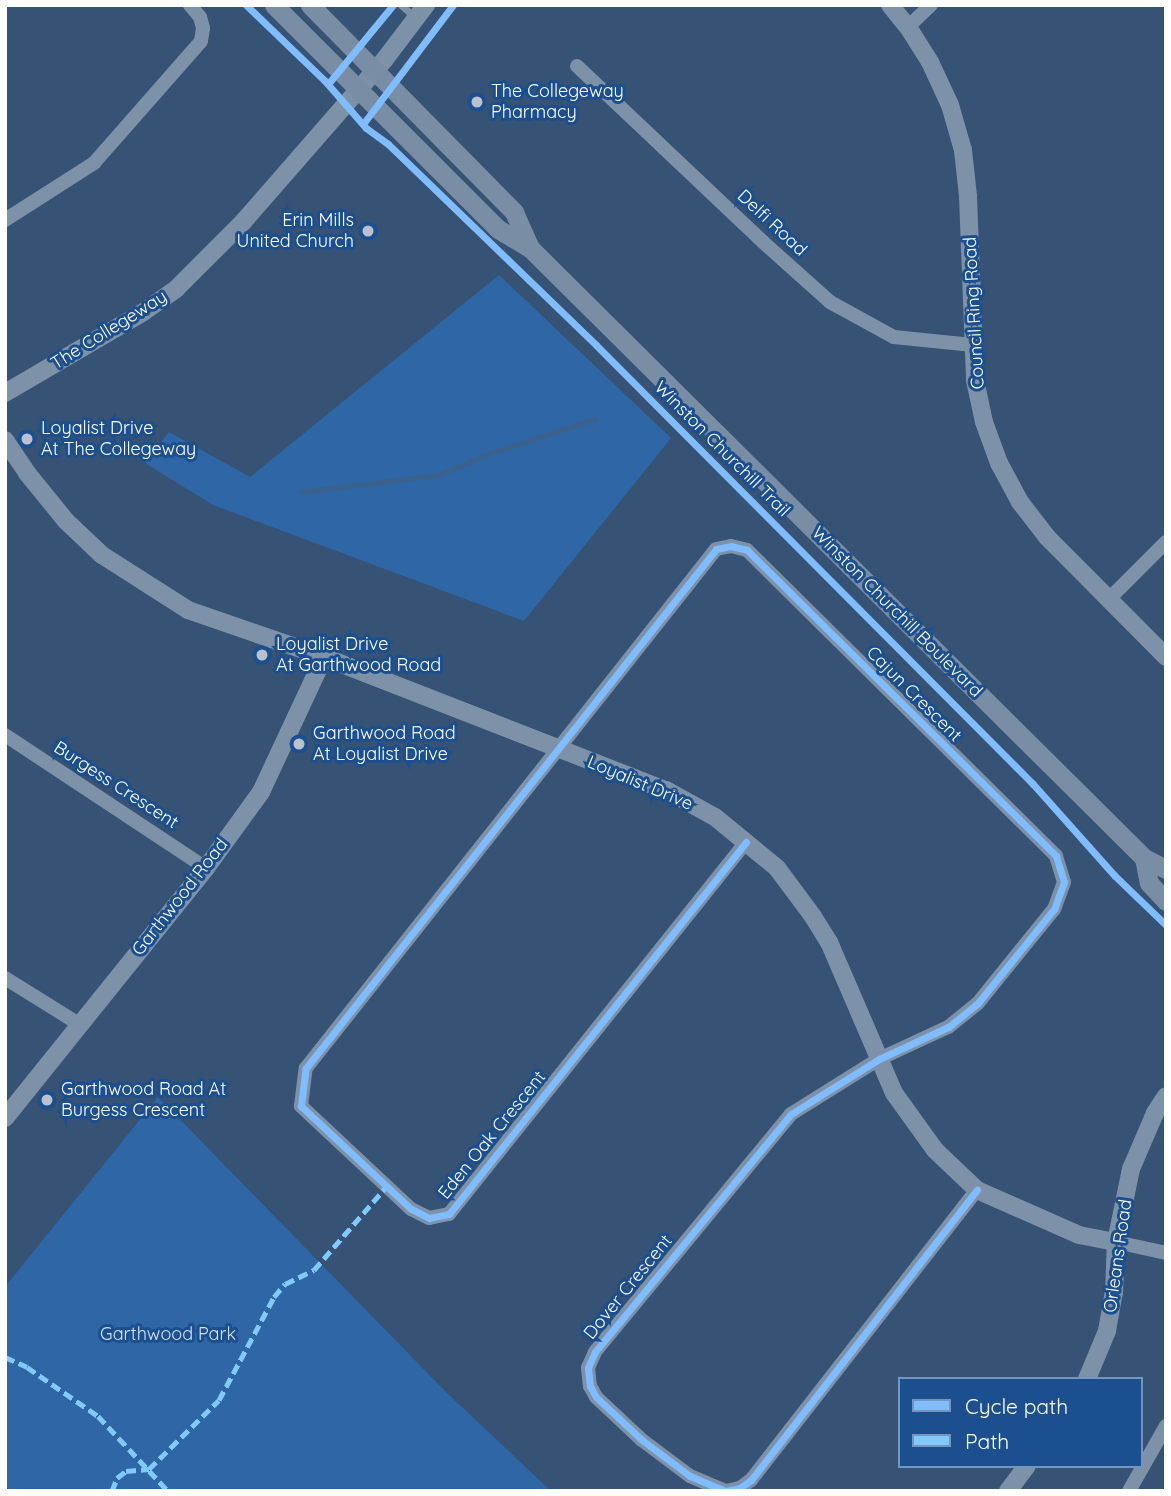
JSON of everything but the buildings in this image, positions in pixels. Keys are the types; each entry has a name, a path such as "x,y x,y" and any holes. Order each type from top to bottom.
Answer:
{"main road":[{"name":"Winston Churchill Boulevard","path":"274,5 498,229 530,248 1144,858 1166,869"},
{"name":"Winston Churchill Boulevard","path":"315,7 514,212 530,248"},
{"name":"Winston Churchill Boulevard","path":"1144,858 1149,883 1166,901"}],"street":[{"path":"5,220 94,163 201,41 204,28 200,17 190,5"},
{"name":"Council Ring Road","path":"890,5 908,27 941,83 962,149 968,196 975,380 984,422 1009,483 1046,537 1166,657"},
{"path":"908,27 931,5"},
{"name":"The Collegeway","path":"5,393 142,313 176,289 222,245 375,70 421,12"},
{"name":"Delfi Road","path":"577,66 830,302 894,337 973,345"},
{"name":"Loyalist Drive","path":"5,440 27,473 66,521 102,555 188,610 324,657 666,790 715,817 776,868 829,942 894,1093 916,1127 977,1191 1079,1235 1116,1242"},
{"path":"1108,600 1166,542"},
{"name":"Cajun Crescent","path":"560,750 716,549 731,546 747,550 1056,856 1064,882 1055,909 978,1003 948,1027 879,1059"},
{"name":"Garthwood Road","path":"5,1118 206,868 261,792 324,657"},
{"name":"Burgess Crescent","path":"5,735 206,868"},
{"name":"Eden Oak Crescent","path":"560,750 306,1068 301,1106 411,1209 429,1218 449,1214 463,1198 746,842"},
{"path":"5,978 79,1024"},
{"name":"Dover Crescent","path":"879,1059 791,1114 595,1352 587,1368 590,1386 596,1397 642,1440 690,1476 726,1491 740,1488 751,1480 977,1191"},
{"name":"Orleans Road","path":"1088,1377 1107,1331 1114,1293 1116,1242 1131,1169 1155,1113 1166,1096"},
{"path":"1116,1242 1166,1253"},
{"path":"1143,1466 1166,1426"},
{"path":"1008,1491 1025,1468"},
{"path":"1129,1491 1142,1468"}],"lane":[{"path":"401,5 421,12"}],"green space":[{"path":"499,275 671,438 524,621 213,505 145,463 169,432 250,477"},
{"name":"Garthwood Park","path":"158,1097 447,1393 551,1491 5,1491 5,1287"}],"waterway":[{"path":"301,492 438,475 491,453 595,419"}],"marked path":[{"path":"112,1491 117,1478 126,1471 149,1469 219,1400 274,1297 285,1284 314,1270 387,1186"},
{"path":"5,1357 27,1367 98,1416 168,1491"}],"cycle path":[{"name":"Winston Churchill Trail","path":"246,5 325,81 366,128 388,144 596,345 1033,784 1115,876 1166,925"},
{"path":"328,84 393,5"},
{"path":"363,124 453,5"},
{"path":"746,842 449,1214 429,1218 411,1209 301,1106 306,1068 716,549 731,546 747,550 1056,856 1064,882 1054,909 978,1003 948,1027 879,1059 791,1114 595,1352 588,1368 590,1386 596,1397 642,1440 690,1476 726,1491 740,1488 751,1480 977,1190"}],"place":[{"name":"The Collegeway Pharmacy","path":"477,102"},
{"name":"Erin Mills United Church","path":"368,231"},
{"name":"Loyalist Drive At The Collegeway","path":"27,439"},
{"name":"Loyalist Drive At Garthwood Road","path":"262,655"},
{"name":"Garthwood Road At Loyalist Drive","path":"299,744"},
{"name":"Garthwood Road At Burgess Crescent","path":"47,1100"}]}
